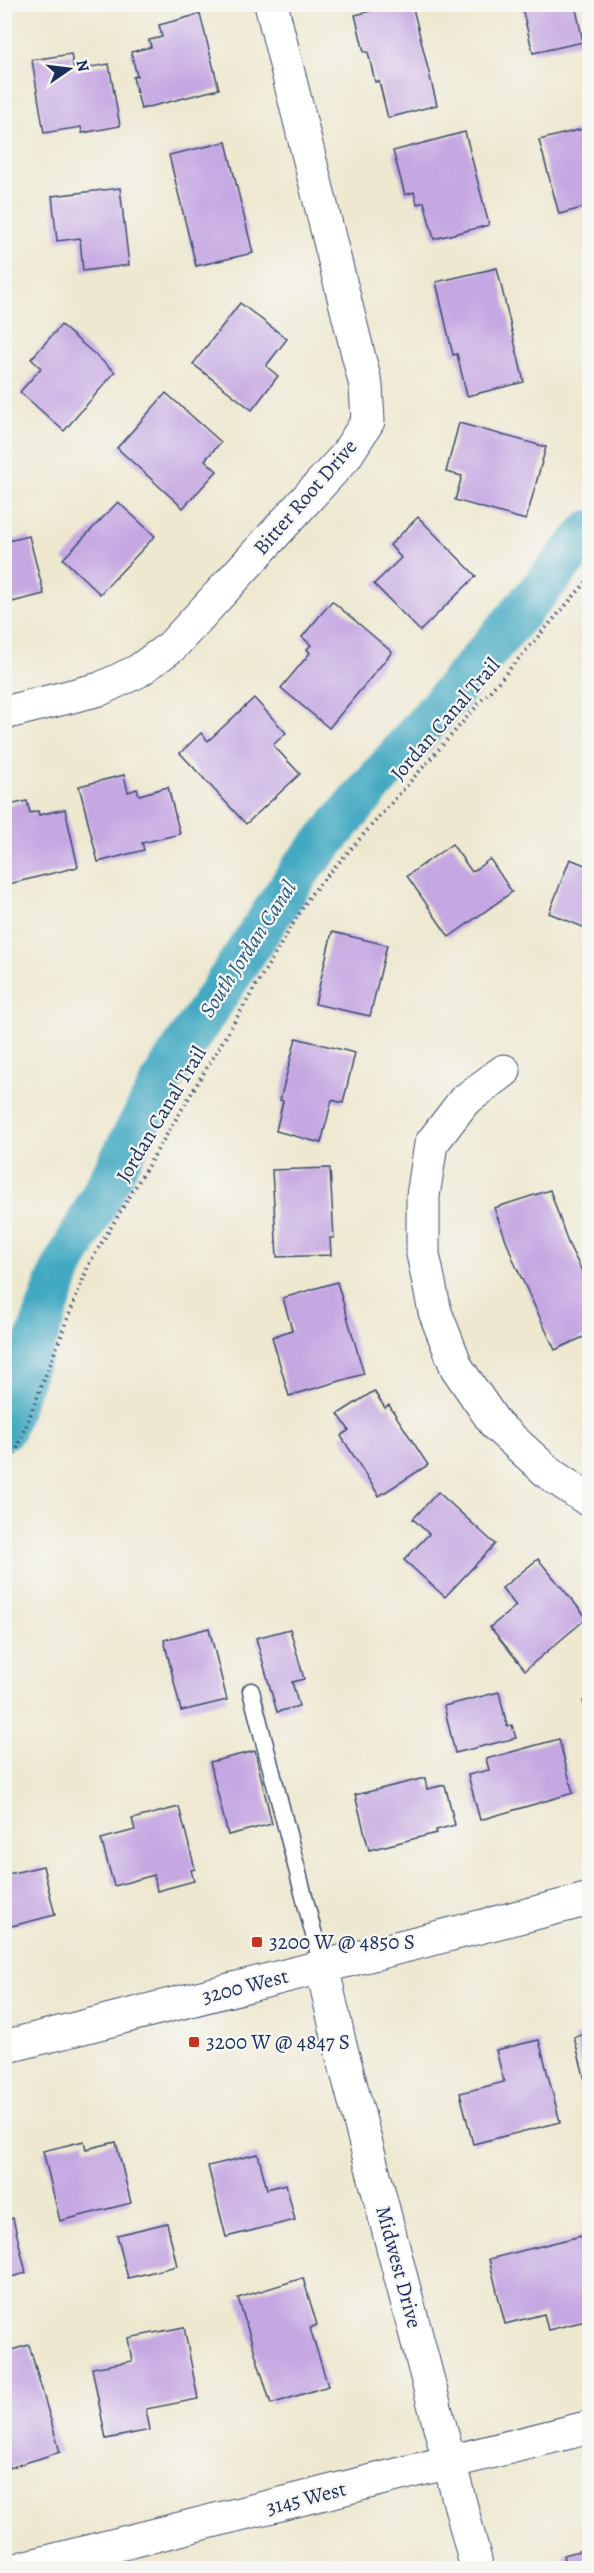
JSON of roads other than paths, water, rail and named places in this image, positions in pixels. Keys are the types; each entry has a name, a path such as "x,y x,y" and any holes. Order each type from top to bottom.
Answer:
{"street":[{"name":"Bitter Root Drive","path":"4,713 100,689 138,671 172,646 345,457 368,421 366,386 271,4"},
{"path":"504,1071 464,1101 431,1144 423,1196 423,1254 435,1312 457,1368 496,1425 550,1474 590,1501"},
{"name":"3200 West","path":"4,2047 590,1899"},
{"name":"Midwest Drive","path":"322,1966 339,2041 477,2568"},
{"name":"3145 West","path":"23,2568 590,2427"}],"lane":[{"path":"251,1691 322,1966"}],"waterway":[{"name":"South Jordan Canal","path":"4,1429 61,1271 165,1075 301,869 590,531"}],"place":[{"name":"3200 W @ 4850 S","path":"257,1942"},
{"name":"3200 W @ 4847 S","path":"194,2042"}]}
